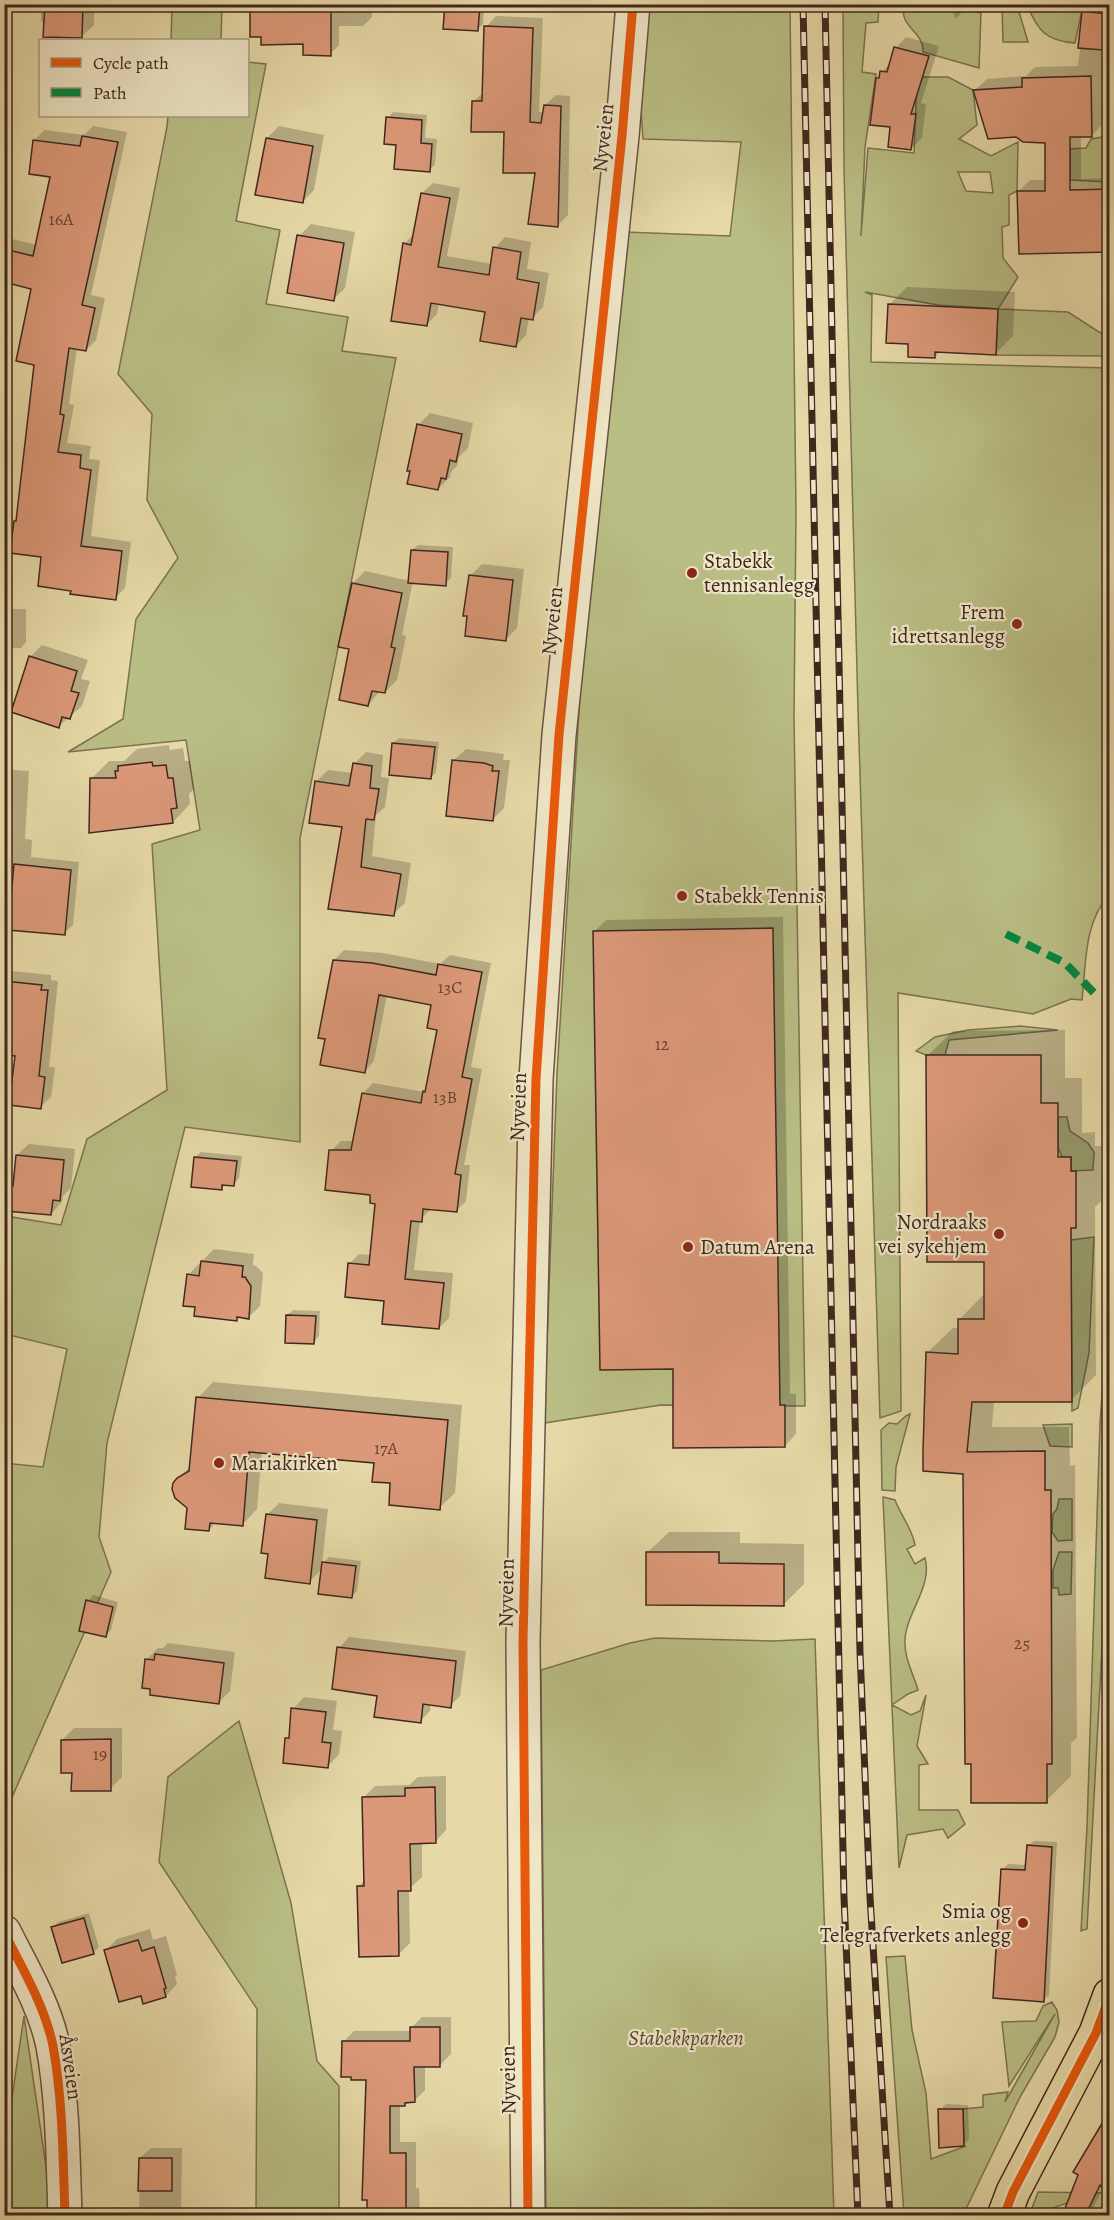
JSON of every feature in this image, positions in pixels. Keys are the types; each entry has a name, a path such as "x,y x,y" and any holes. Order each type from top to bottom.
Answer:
{"main road":[{"path":"1004,2216 1013,2192 1096,2033 1110,1995"}],"street":[{"name":"Nyveien","path":"528,2216 523,1642 536,1079 559,735 622,136 633,4"},
{"name":"Åsveien","path":"4,1932 41,2007 53,2045 59,2095 65,2216"}],"green space":[{"path":"172,5 222,5 221,39 171,39"},
{"name":"Stabekk Tennis","path":"645,5 790,5 796,513 794,718 805,1406 661,1405 544,1423 557,1074 581,678 625,232 730,236 741,142 643,139 639,81"},
{"path":"843,5 879,5 878,22 866,23 862,72 876,74 865,147 861,236 868,148 914,153 917,77 948,77 973,90 977,125 959,139 991,156 1018,142 1017,191 1009,195 1009,225 1002,227 1003,258 1018,277 998,309 938,305 865,292 872,295 871,362 1110,368 1109,895 1095,918 1091,931 1082,1000 1071,999 1033,1014 898,993 901,1411 880,1418 858,710 844,169","holes":["958,172 990,172 993,193 966,191"]},
{"path":"904,5 919,5 920,10 961,9 981,13 979,68 923,52 919,38 904,17"},
{"path":"1002,5 1017,5 1028,42 1003,42"},
{"path":"1027,5 1083,5 1075,43 1057,40 1044,33 1035,22"},
{"path":"249,62 266,64 236,221 280,230 266,304 348,317 342,351 396,358 300,838 300,1142 185,1127 107,1443 99,1537 111,1572 6,1811 4,1463 43,1467 67,1349 5,1334 5,1216 61,1225 87,1139 167,1090 152,844 200,830 186,740 68,752 123,719 136,619 178,558 147,500 152,414 118,374 168,117 249,117"},
{"path":"1109,136 1109,182 1070,180 1070,149 1086,148 1091,139"},
{"path":"998,309 1068,312 1110,339 1109,356 996,355"},
{"path":"1020,1026 1058,1030 949,1040 945,1055 926,1055 916,1051 935,1037 968,1030"},
{"path":"1058,1117 1067,1117 1070,1131 1088,1143 1094,1152 1093,1170 1071,1171 1071,1157 1062,1157 1058,1147"},
{"path":"1094,1237 1089,1353 1078,1408 1072,1411 1071,1240"},
{"path":"1109,1296 1110,1498 1087,1929 1081,1931 1087,1827 1100,1423"},
{"path":"910,1414 896,1467 895,1491 882,1490 881,1430 889,1423 897,1424"},
{"path":"1072,1424 1072,1447 1050,1446 1043,1425"},
{"path":"883,1497 895,1500 914,1539 915,1545 907,1549 915,1564 925,1558 926,1568 925,1579 906,1630 905,1640 907,1659 918,1690 892,1705 911,1715 920,1711 926,1695 917,1746 928,1764 919,1765 919,1810 958,1810 965,1824 948,1838 943,1829 907,1835 899,1868"},
{"path":"1059,1499 1072,1499 1072,1540 1058,1541 1052,1532 1053,1514 1057,1509"},
{"path":"1059,1552 1072,1552 1071,1594 1059,1595 1058,1588 1053,1588 1053,1570"},
{"name":"Stabekkparken","path":"655,1638 773,1641 815,1639 834,2215 546,2215 541,1670 630,1643"},
{"path":"239,1721 291,1903 317,2061 339,2086 339,2215 256,2215 257,2009 159,1862 168,1777"},
{"path":"905,1956 912,2030 926,2093 931,2159 966,2146 964,2146 963,2109 983,2107 983,2095 1008,2092 1005,2102 1055,2014 1009,2086 1002,2022 1036,2021 1043,2006 1052,2002 1057,2010 1059,2022 1055,2037 1020,2097 963,2215 904,2215 886,1957"},
{"path":"24,2016 51,2201 51,2215 5,2216 5,2145"},
{"path":"1109,2189 1109,2215 1088,2215 1087,2212 1067,2203 1029,2216 1038,2192 1100,2193"}],"building":[{"path":"45,4 83,4 82,38 43,37"},
{"path":"250,4 331,4 331,56 303,55 303,44 261,45 261,37 250,37"},
{"path":"445,4 480,4 478,31 443,29"},
{"path":"1082,11 1107,14 1103,50 1078,48"},
{"path":"484,26 533,28 530,122 541,123 544,105 561,106 558,227 528,224 535,173 503,173 504,132 471,132 472,101 482,101"},
{"path":"894,47 929,56 911,114 916,114 911,150 888,147 890,127 870,125 876,78 879,78 880,71 887,72"},
{"path":"1091,76 1092,137 1070,137 1070,190 1110,189 1110,252 1019,254 1017,191 1045,191 1045,143 1023,142 1016,137 988,139 973,90 1022,87 1022,78"},
{"path":"386,117 422,120 421,143 432,144 430,172 394,169 396,145 384,144"},
{"path":"82,136 118,142 82,305 95,308 86,351 69,348 60,414 64,415 58,452 81,455 80,468 91,470 81,546 122,551 116,600 70,594 71,591 38,586 41,557 10,553 14,521 16,521 34,365 16,361 31,289 4,282 4,249 33,256 50,177 29,174 33,140 80,146"},
{"path":"266,138 313,146 303,203 255,195"},
{"path":"421,193 450,198 438,267 489,275 493,247 521,252 517,279 539,283 533,320 521,318 516,347 480,341 485,312 431,303 427,326 391,321 403,243 411,245"},
{"path":"297,235 344,243 334,301 287,293"},
{"path":"888,304 998,309 996,355 935,352 935,358 908,357 908,344 886,343"},
{"path":"417,424 462,434 456,462 450,460 446,479 441,478 438,490 407,484 410,471 407,471"},
{"path":"411,550 448,552 446,586 408,583"},
{"path":"469,575 513,580 506,641 465,636 467,616 463,616"},
{"path":"352,583 402,593 391,647 395,648 385,693 372,691 368,706 339,700 349,649 338,647"},
{"path":"29,656 77,671 71,691 79,693 70,719 62,717 59,728 11,712"},
{"path":"392,743 435,747 431,779 389,775"},
{"path":"452,760 484,763 493,766 492,771 499,771 493,821 446,816"},
{"path":"152,762 153,766 166,765 168,778 173,778 177,808 171,809 173,823 89,833 90,778 116,778 115,771 118,771 118,766"},
{"path":"353,763 372,766 370,788 379,789 374,820 366,819 361,867 401,874 394,916 328,909 342,827 309,823 315,781 349,786"},
{"path":"14,864 71,870 65,935 8,930"},
{"name":"Datum Arena","path":"773,928 780,1405 785,1405 785,1447 673,1448 673,1369 600,1370 593,931"},
{"path":"333,960 372,963 436,975 438,964 482,972 462,1077 472,1079 455,1174 461,1175 457,1212 423,1209 422,1222 411,1221 405,1279 444,1283 439,1329 382,1324 384,1301 345,1297 348,1263 369,1265 375,1204 370,1203 370,1195 325,1190 329,1150 351,1150 362,1093 421,1103 437,1030 427,1028 431,1005 379,995 365,1073 320,1065 325,1039 318,1038"},
{"path":"4,981 42,985 41,990 48,990 39,1076 45,1077 41,1109 9,1105 15,1056 4,1055"},
{"path":"926,1055 1041,1055 1041,1103 1058,1103 1058,1157 1071,1157 1071,1171 1076,1171 1076,1228 1071,1228 1072,1402 972,1402 967,1452 1045,1451 1045,1490 1051,1490 1052,1764 1047,1764 1047,1803 971,1803 971,1764 965,1764 963,1474 923,1471 923,1451 926,1352 958,1354 958,1319 984,1319 984,1262 927,1262"},
{"path":"16,1155 64,1160 60,1201 53,1200 51,1215 5,1211 7,1185 13,1186"},
{"path":"194,1157 237,1161 234,1186 222,1185 222,1190 191,1187"},
{"path":"201,1261 243,1266 242,1277 245,1277 251,1286 249,1319 237,1317 237,1321 194,1316 195,1307 183,1306 187,1274 199,1276"},
{"path":"286,1315 316,1316 314,1344 285,1343"},
{"path":"196,1397 448,1420 440,1510 389,1505 390,1483 372,1482 374,1463 249,1452 243,1526 210,1523 209,1531 185,1529 187,1508 175,1498 172,1489 177,1478 189,1471"},
{"path":"266,1514 317,1520 310,1584 265,1578 268,1554 261,1553"},
{"path":"646,1552 719,1552 719,1563 784,1564 784,1606 646,1605"},
{"path":"322,1562 356,1566 352,1598 318,1594"},
{"path":"86,1600 113,1607 106,1637 79,1631"},
{"path":"337,1647 456,1661 451,1708 423,1704 421,1723 374,1717 377,1696 332,1689"},
{"path":"155,1654 224,1663 219,1704 150,1695 150,1689 142,1688 145,1659 154,1660"},
{"path":"291,1708 326,1712 322,1742 331,1743 328,1768 283,1763 285,1738 289,1738"},
{"path":"111,1739 111,1791 71,1791 72,1773 61,1773 61,1740"},
{"path":"435,1787 436,1843 410,1844 411,1891 398,1891 399,1956 359,1957 357,1886 364,1886 362,1797 405,1796 405,1788"},
{"name":"Smia og Telegrafverkets anlegg","path":"1027,1845 1052,1847 1044,2002 993,1998 1001,1869 1025,1870"},
{"path":"84,1918 94,1954 62,1963 51,1927"},
{"path":"138,1940 142,1951 154,1947 166,1988 164,1989 166,1997 143,2004 141,1996 119,2002 104,1950"},
{"path":"410,2027 440,2027 440,2067 414,2067 415,2102 405,2103 405,2106 390,2106 390,2153 406,2153 406,2216 367,2216 367,2200 362,2200 366,2080 341,2077 342,2041 410,2041"},
{"path":"938,2109 963,2109 964,2146 939,2148"},
{"path":"1110,2110 1110,2191 1100,2185 1085,2216 1062,2216 1078,2175 1073,2172"},
{"path":"139,2158 172,2158 172,2191 138,2191"}],"railway":[{"path":"803,4 844,1897 858,2216"},
{"path":"825,4 860,1652 870,1897 890,2216"}],"marked path":[{"path":"1006,934 1065,963 1095,994"}],"cycle path":[{"path":"528,2216 523,1642 536,1079 559,735 622,136 633,4"},
{"path":"4,1932 39,2002 53,2046 61,2109 65,2216"},
{"path":"1004,2216 1013,2192 1096,2033 1110,1995"}],"place":[{"name":"Stabekk tennisanlegg","path":"692,573"},
{"name":"Frem idrettsanlegg","path":"1017,624"},
{"name":"Stabekk Tennis","path":"682,896"},
{"name":"Nordraaks vei sykehjem","path":"999,1234"},
{"name":"Datum Arena","path":"688,1247"},
{"name":"Mariakirken","path":"219,1463"},
{"name":"Smia og Telegrafverkets anlegg","path":"1023,1923"}]}
